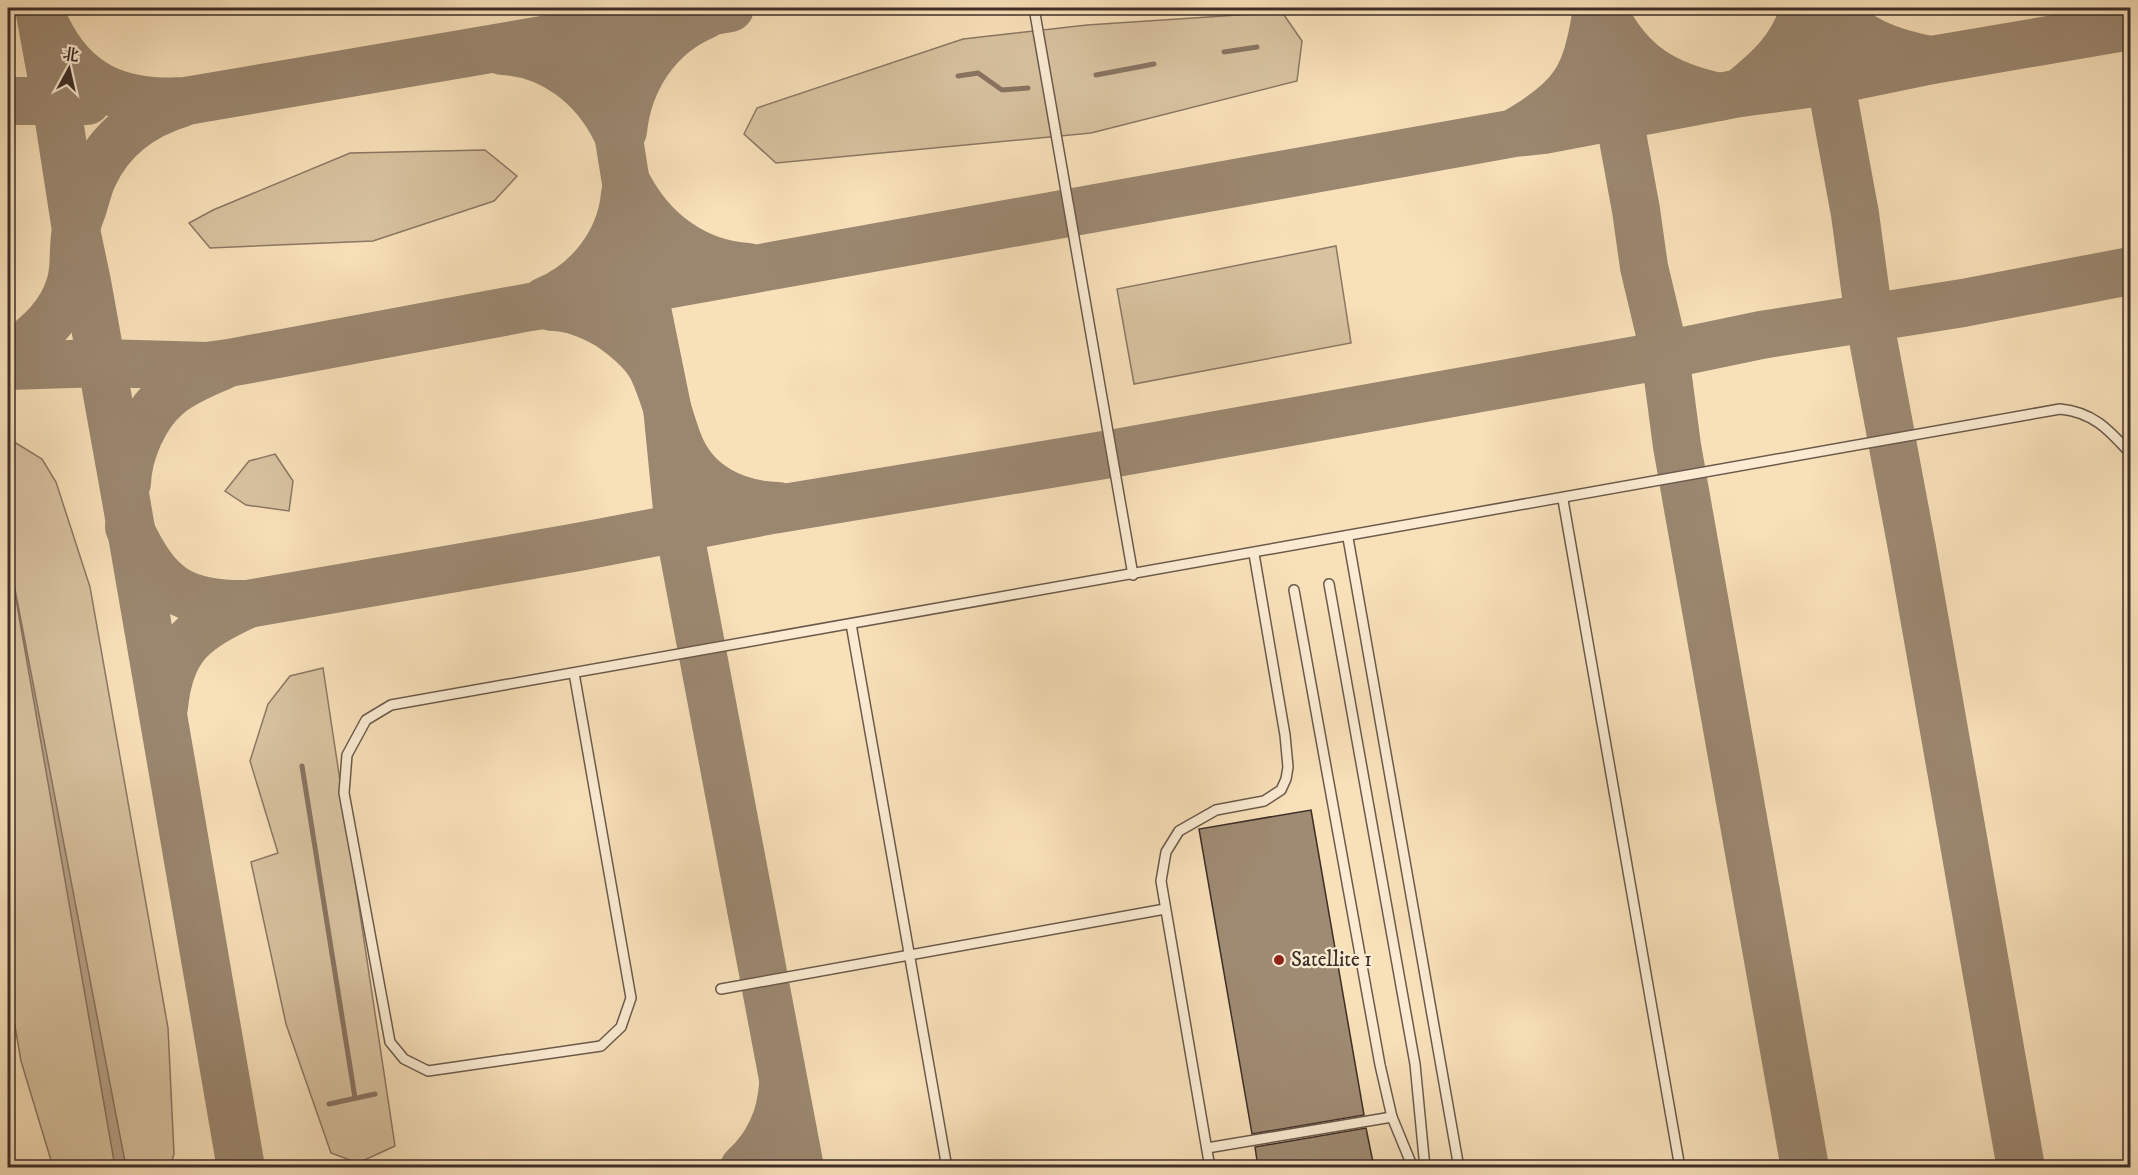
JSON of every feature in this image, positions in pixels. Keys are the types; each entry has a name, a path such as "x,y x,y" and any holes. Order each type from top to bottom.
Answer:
{"lane":[{"path":"1034,8 1133,575"},
{"path":"574,673 632,998 621,1027 601,1046 428,1071 404,1059 390,1042 344,793 347,755 366,720 391,705 1563,500 2060,409 2080,412 2090,417 2113,434 2130,453"},
{"path":"1563,500 1680,1167"},
{"path":"1348,538 1459,1167"},
{"path":"1210,1167 1165,909 1161,882 1162,865 1166,852 1179,831 1216,810 1264,801 1281,790 1286,779 1288,767 1285,735 1254,554"},
{"path":"1329,584 1415,1064 1425,1167"},
{"path":"1294,590 1380,1065 1392,1117 1413,1167"},
{"path":"851,624 947,1167"},
{"path":"721,989 1165,909"},
{"path":"1207,1148 1392,1117"}],"shaded area":[{"path":"1282,12 1302,41 1297,81 1091,133 776,163 744,134 757,108 963,39 1087,25"},
{"path":"485,150 517,176 494,201 373,241 210,248 189,223 213,210 350,153"},
{"path":"1336,246 1351,343 1134,384 1117,289"},
{"path":"8,442 16,443 42,459 56,482 90,587 168,1028 174,1154 170,1167 53,1167 21,1061 8,986"},
{"path":"275,454 293,481 289,511 246,505 225,491 249,461"},
{"path":"8,553 126,1167 115,1167"},
{"path":"323,668 395,1146 358,1163 331,1153 286,1024 251,862 278,853 250,761 268,704 290,676"}],"building":[{"name":"Satellite 1","path":"1311,810 1364,1115 1252,1134 1199,829"},
{"path":"1366,1128 1374,1167 1258,1167 1255,1147"}],"waterway":[{"path":"1224,52 1257,47"},
{"path":"1096,75 1154,64"},
{"path":"958,76 978,73 1002,90 1028,88"},
{"path":"302,766 355,1098"},
{"path":"329,1104 375,1094"}],"taxiway":[{"path":"39,8 241,1168"},
{"path":"598,8 643,289 667,407 679,529 800,1168"},
{"path":"46,26 71,64 86,78 102,88 141,100 186,101 730,8"},
{"path":"1599,8 1636,210 1644,267 1665,355 1677,446 1805,1168"},
{"path":"1740,93 1780,56 1794,35 1805,8"},
{"path":"1817,8 1855,214 1869,318 1912,548 2021,1168"},
{"path":"1831,8 1851,29 1863,37 1889,49 1931,60"},
{"path":"623,131 631,95 648,62 659,47 673,35 705,15"},
{"path":"1519,130 1553,107 1574,84 1587,55 1596,15"},
{"path":"1605,15 1626,47 1651,70 1682,86 1719,97"},
{"path":"8,366 102,363 207,366 229,363 530,307 643,289 1515,133 1544,130 1740,93 1830,81 1932,60 2130,26"},
{"path":"502,51 538,58 570,75 596,100 616,131"},
{"path":"8,101 87,101"},
{"path":"8,356 37,335 53,317 66,296 73,271 77,223 92,180 108,151 129,130 141,122 182,103"},
{"path":"628,185 649,217 677,242 710,259 729,265 748,267"},
{"path":"545,301 576,283 600,258 617,228 625,194"},
{"path":"129,527 150,564 161,578 174,588 188,596 205,601 248,604 578,547 772,510 1116,453 1665,355 1761,335 1963,303 2130,271"},
{"path":"552,307 574,310 588,315 608,325 637,348 656,376 675,434 686,458 706,481 732,497 762,505 778,506"},
{"path":"127,483 134,447 159,403 180,386 222,366"},
{"path":"164,707 172,668 188,642 213,622 248,604"},
{"path":"744,1168 760,1150 772,1130 782,1097 783,1085"}],"place":[{"name":"Satellite 1","path":"1279,960"}]}
